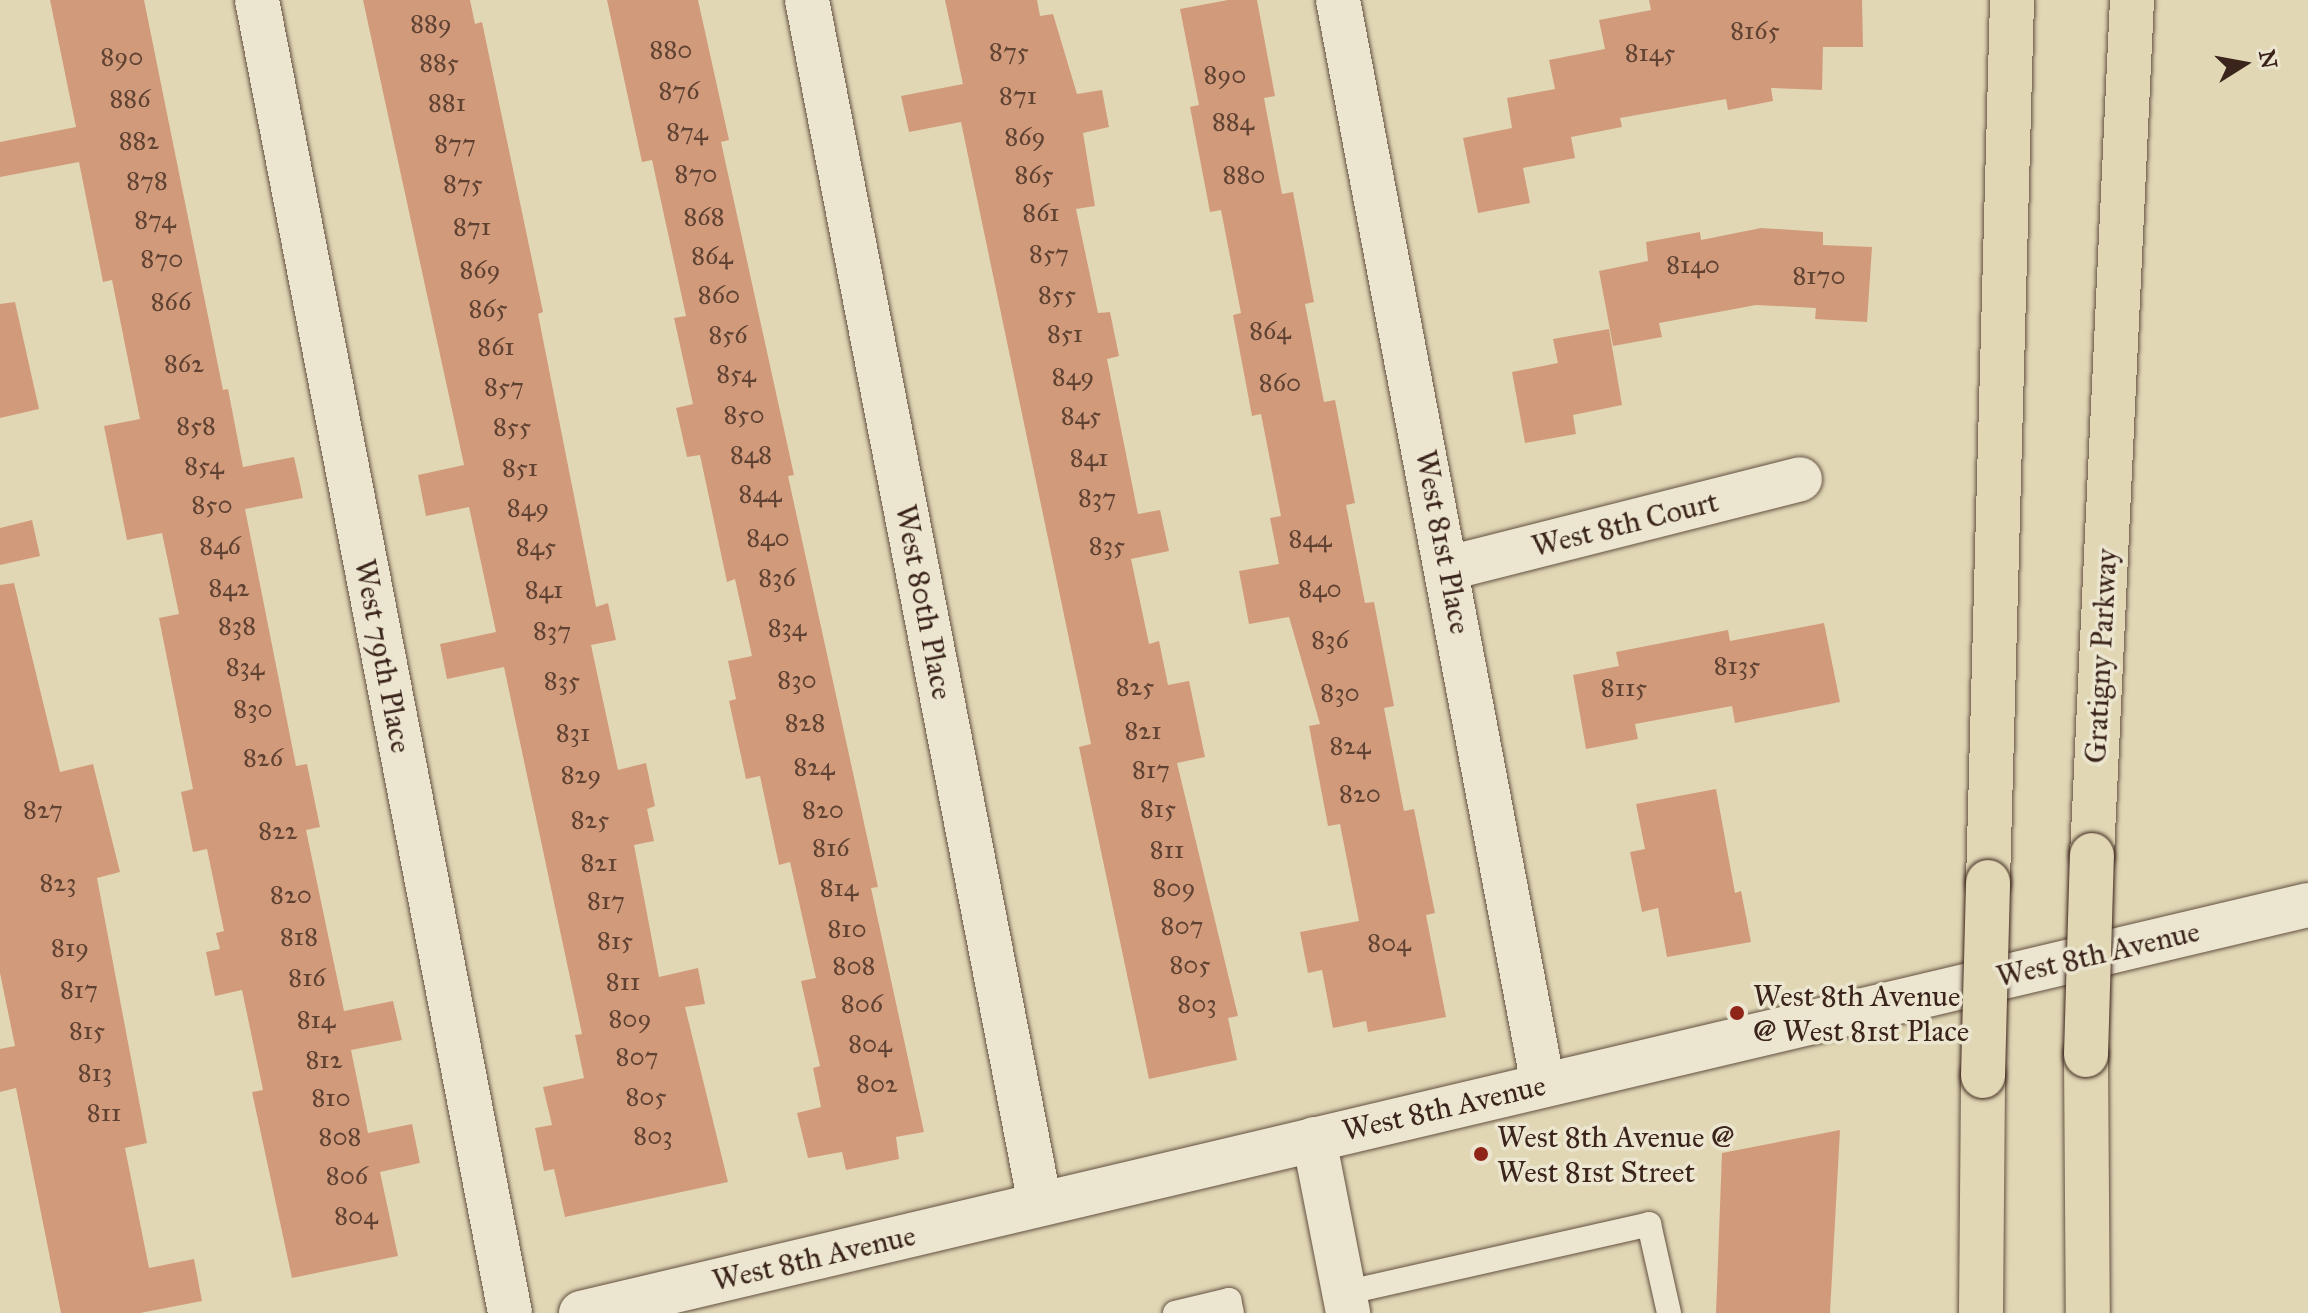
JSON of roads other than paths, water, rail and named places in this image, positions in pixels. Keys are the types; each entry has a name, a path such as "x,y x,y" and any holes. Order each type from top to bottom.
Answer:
{"highway":[{"path":"1981,1313 1983,1076 2012,0"},
{"name":"Gratigny Parkway","path":"2088,1313 2086,1055 2092,855 2132,0"}],"street":[{"name":"West 79th Place","path":"257,0 510,1313"},
{"name":"West 80th Place","path":"807,0 1040,1204"},
{"name":"West 81st Place","path":"1338,0 1449,568 1543,1085"},
{"name":"West 8th Court","path":"1449,568 1800,479"},
{"name":"West 8th Avenue","path":"581,1313 646,1305 1040,1204 2308,905"},
{"path":"1314,1139 1346,1303"}],"lane":[{"path":"1346,1303 1649,1224 1669,1313"},
{"path":"1175,1313 1229,1300 1232,1313"}],"place":[{"name":"West 8th Avenue @ West 81st Place","path":"1737,1013"},
{"name":"West 8th Avenue @ West 81st Street","path":"1481,1154"}]}
